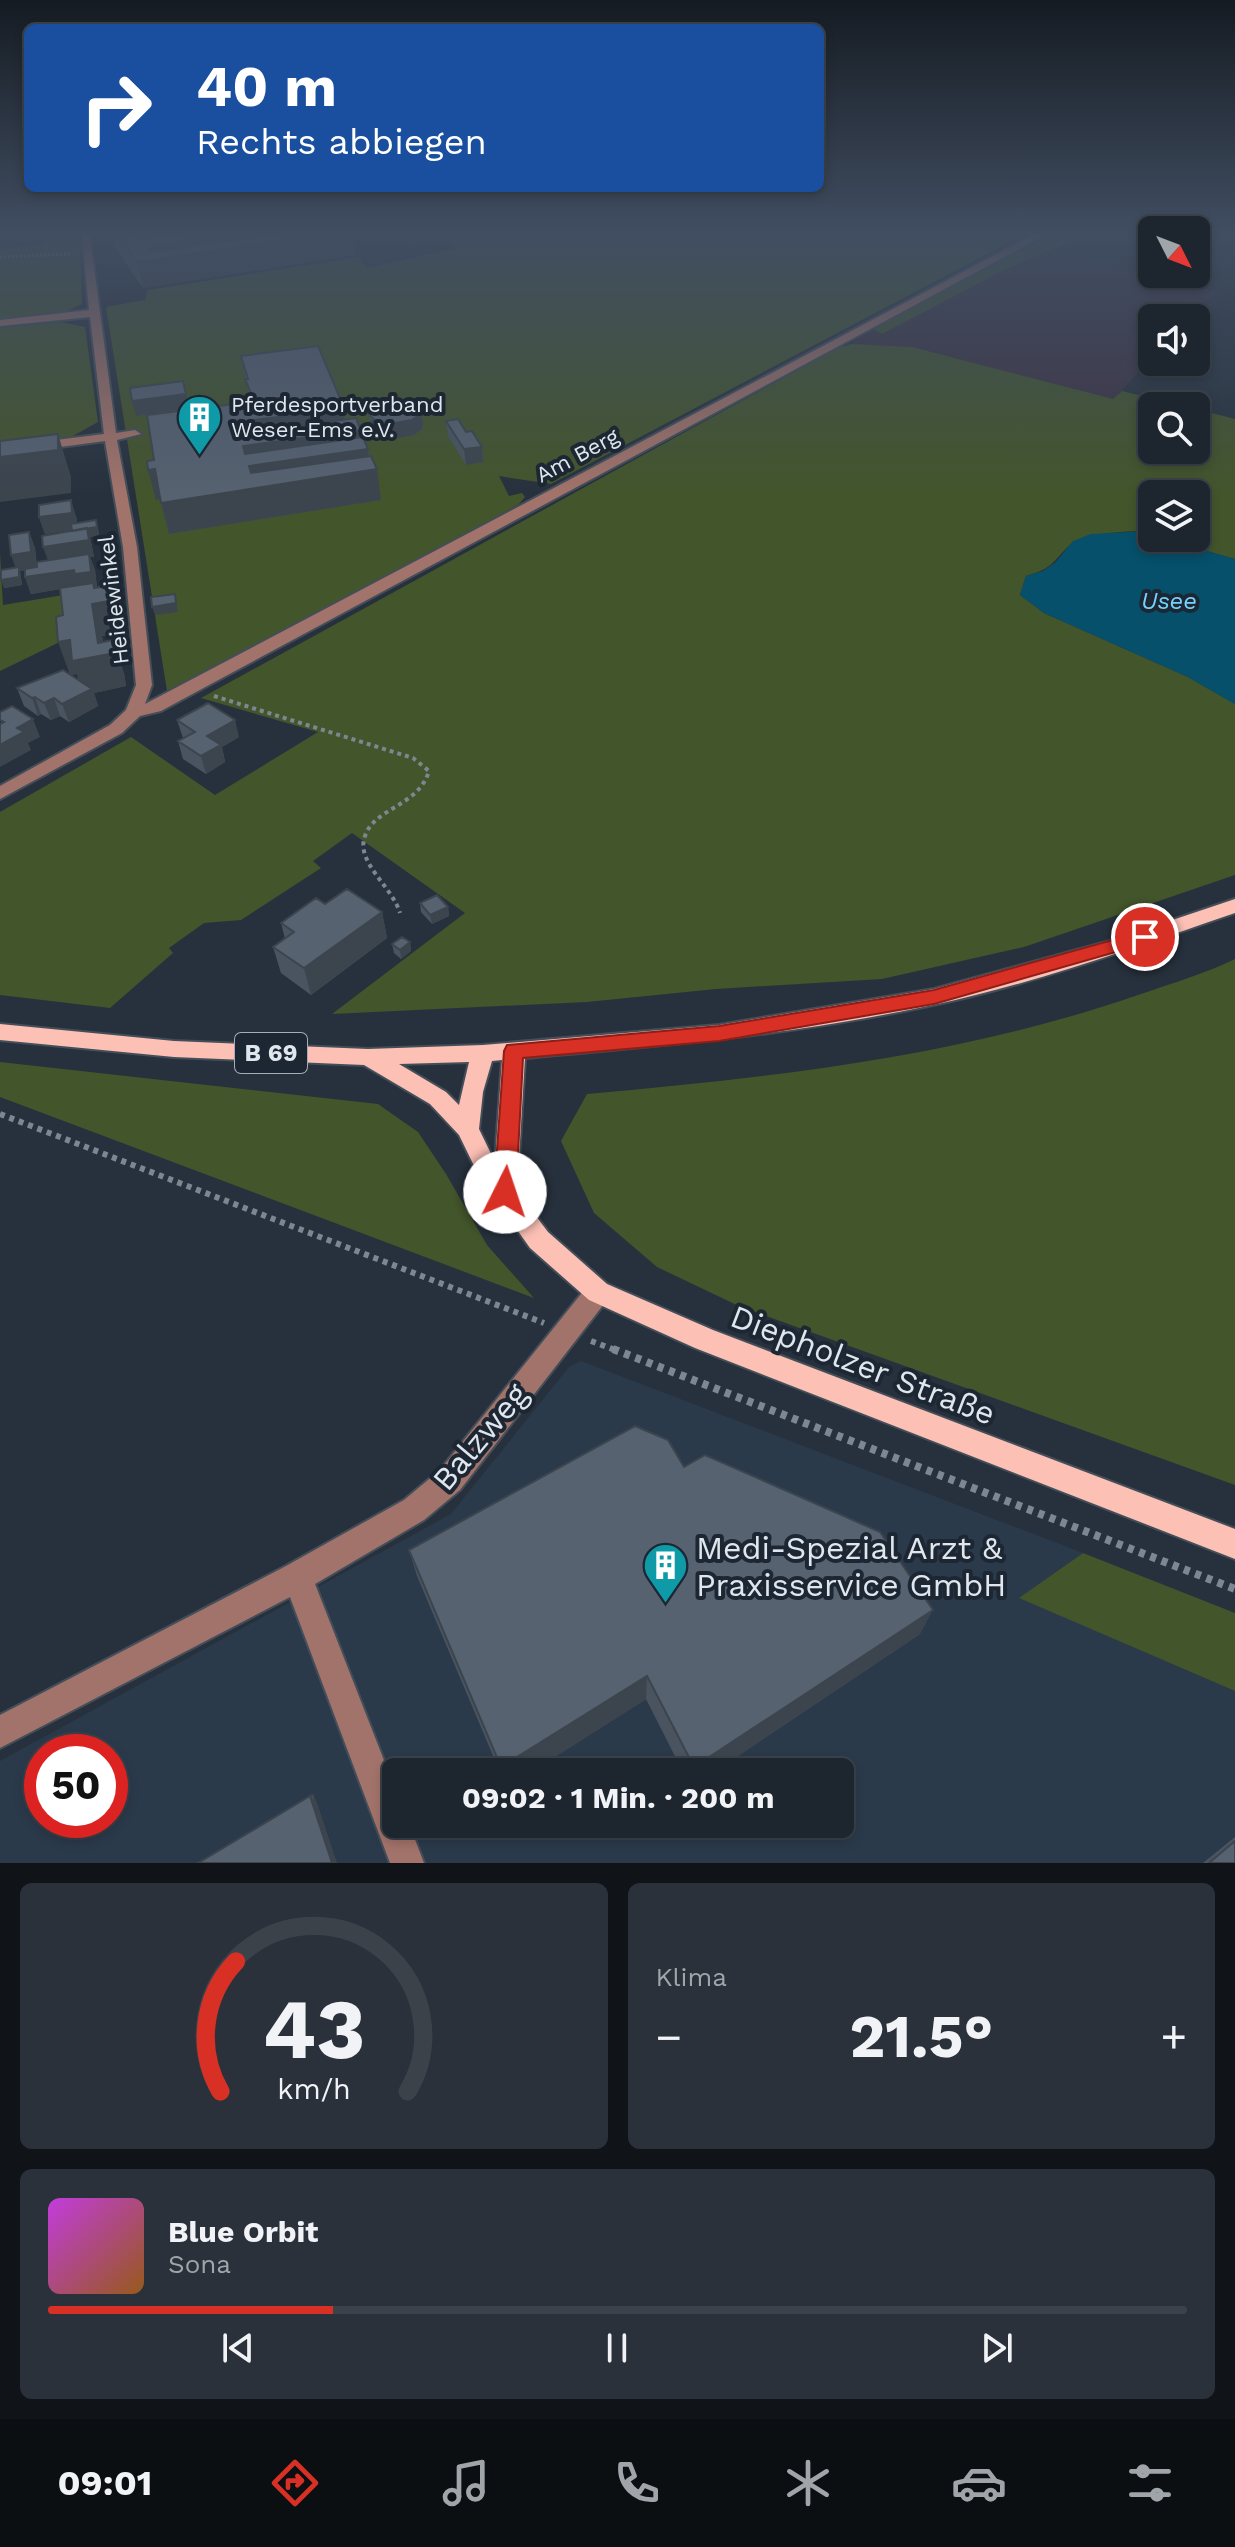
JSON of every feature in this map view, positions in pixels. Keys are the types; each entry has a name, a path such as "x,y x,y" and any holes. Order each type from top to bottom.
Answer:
{"main road":[{"name":"B 69","path":"0,1032 174,1049 368,1057 514,1051 719,1033 934,997 1115,947 1235,906"},
{"path":"505,1192 514,1051"},
{"path":"467,1129 472,1092 483,1053"},
{"name":"Diepholzer Straße","path":"368,1057 438,1098 467,1129 487,1169 539,1240 598,1292 704,1339 1235,1544"}],"street":[{"name":"Heidewinkel","path":"96,322 130,547 144,685 134,712"},
{"name":"Am Berg","path":"134,712 155,707 190,689 877,322"},
{"path":"0,451 135,434"},
{"path":"0,793 94,743 116,729 134,712"},
{"name":"Balzweg","path":"0,1732 297,1577 414,1510 450,1480 598,1292"},
{"path":"297,1577 407,1863"}],"path":[{"path":"190,689 413,758 423,764 429,771 428,782 417,794 367,831 363,842 366,857 376,877 395,896 400,913"},
{"path":"0,1114 1235,1589"}],"shaded area":[{"path":"904,322 1138,322 1138,373 1113,400 851,344 872,328 883,333"},
{"path":"581,1361 1083,1553 1020,1598 1235,1691 1235,1863 0,1863 0,1761 24,1748 24,1838 128,1838 128,1734 49,1734 451,1514 569,1367"}],"green space":[{"path":"61,322 85,327 98,422 71,437 0,446 0,328"},
{"path":"108,322 858,322 551,484 499,476 509,496 522,493 525,497 519,504 378,582 167,691"},
{"path":"884,322 905,322 882,334 872,328"},
{"path":"851,344 912,347 1113,399 1122,391 1138,395 1138,464 1210,464 1210,413 1235,419 1235,559 1210,552 1210,480 1138,480 1138,532 1110,533 1077,540 1048,567 1026,576 1020,595 1044,613 1188,677 1235,704 1235,875 1024,947 882,979 716,989 587,1002 332,1014 465,913 352,833 313,861 321,868 241,920 204,923 169,948 173,953 110,1008 0,995 0,812 131,737 215,795 318,732 201,698 838,348"},
{"path":"0,553 3,605 100,589 68,638 0,671"},
{"path":"1235,959 1235,1485 741,1307 657,1267 594,1213 561,1141 587,1094 796,1072 934,1049 1070,1016"},
{"path":"0,1062 378,1104 418,1132 487,1245 534,1298 0,1097"},
{"path":"1083,1553 1235,1613 1235,1691 1019,1598"}],"water":[{"name":"Usee","path":"1138,532 1138,552 1210,552 1235,559 1235,704 1188,677 1044,613 1020,595 1026,576 1043,571 1055,563 1073,541 1091,534"}],"building":[{"path":"318,346 342,403 316,406 318,412 237,422 240,434 356,418 361,430 243,446 245,454 363,437 368,449 249,466 251,473 371,456 377,469 161,503 155,469 148,470 147,461 154,460 147,415 234,404 236,408 256,405 245,379 248,379 241,356"},
{"path":"183,381 186,394 132,401 130,388"},
{"path":"404,401 421,409 420,414 412,420 384,425 371,422 375,420 370,416 371,409"},
{"path":"458,419 466,432 472,431 482,447 464,449 446,421"},
{"path":"58,434 58,450 0,457 0,441"},
{"path":"71,500 72,513 39,517 39,505"},
{"path":"96,520 97,527 72,531 71,524"},
{"path":"87,528 89,540 43,547 42,536"},
{"path":"29,532 31,552 11,555 9,535"},
{"path":"89,554 91,572 75,574 74,570 25,577 25,569 37,567 37,562"},
{"path":"19,567 19,577 1,580 1,570"},
{"path":"93,583 94,588 107,586 109,601 92,604 98,643 113,640 115,653 72,661 70,640 58,642 56,617 63,615 60,588"},
{"path":"175,594 176,603 152,607 151,597"},
{"path":"63,670 92,689 62,704 54,698 44,703 17,688"},
{"path":"208,703 235,720 207,736 221,745 201,756 178,741 195,732 177,720"},
{"path":"12,706 33,719 17,728 24,732 0,745 0,724 4,722 0,720 0,712"},
{"path":"347,889 382,912 304,968 273,947 294,932 281,923 316,898 325,904"},
{"path":"437,895 448,907 430,915 420,903"},
{"path":"402,937 410,942 400,950 392,944"},
{"name":"Medi-Spezial Arzt & Praxisservice GmbH","path":"635,1426 668,1440 684,1467 705,1455 880,1532 933,1610 708,1758 689,1758 647,1676 515,1758 497,1758 409,1550"},
{"path":"310,1796 332,1863 198,1863"},
{"path":"1235,1841 1235,1863 1209,1863"}],"place":[{"name":"Pferdesportverband Weser-Ems e.V.","path":"200,456"},
{"name":"Medi-Spezial Arzt & Praxisservice GmbH","path":"665,1605"}],"route":[{"path":"505,1192 514,1051 719,1033 934,997 1145,937"}]}
